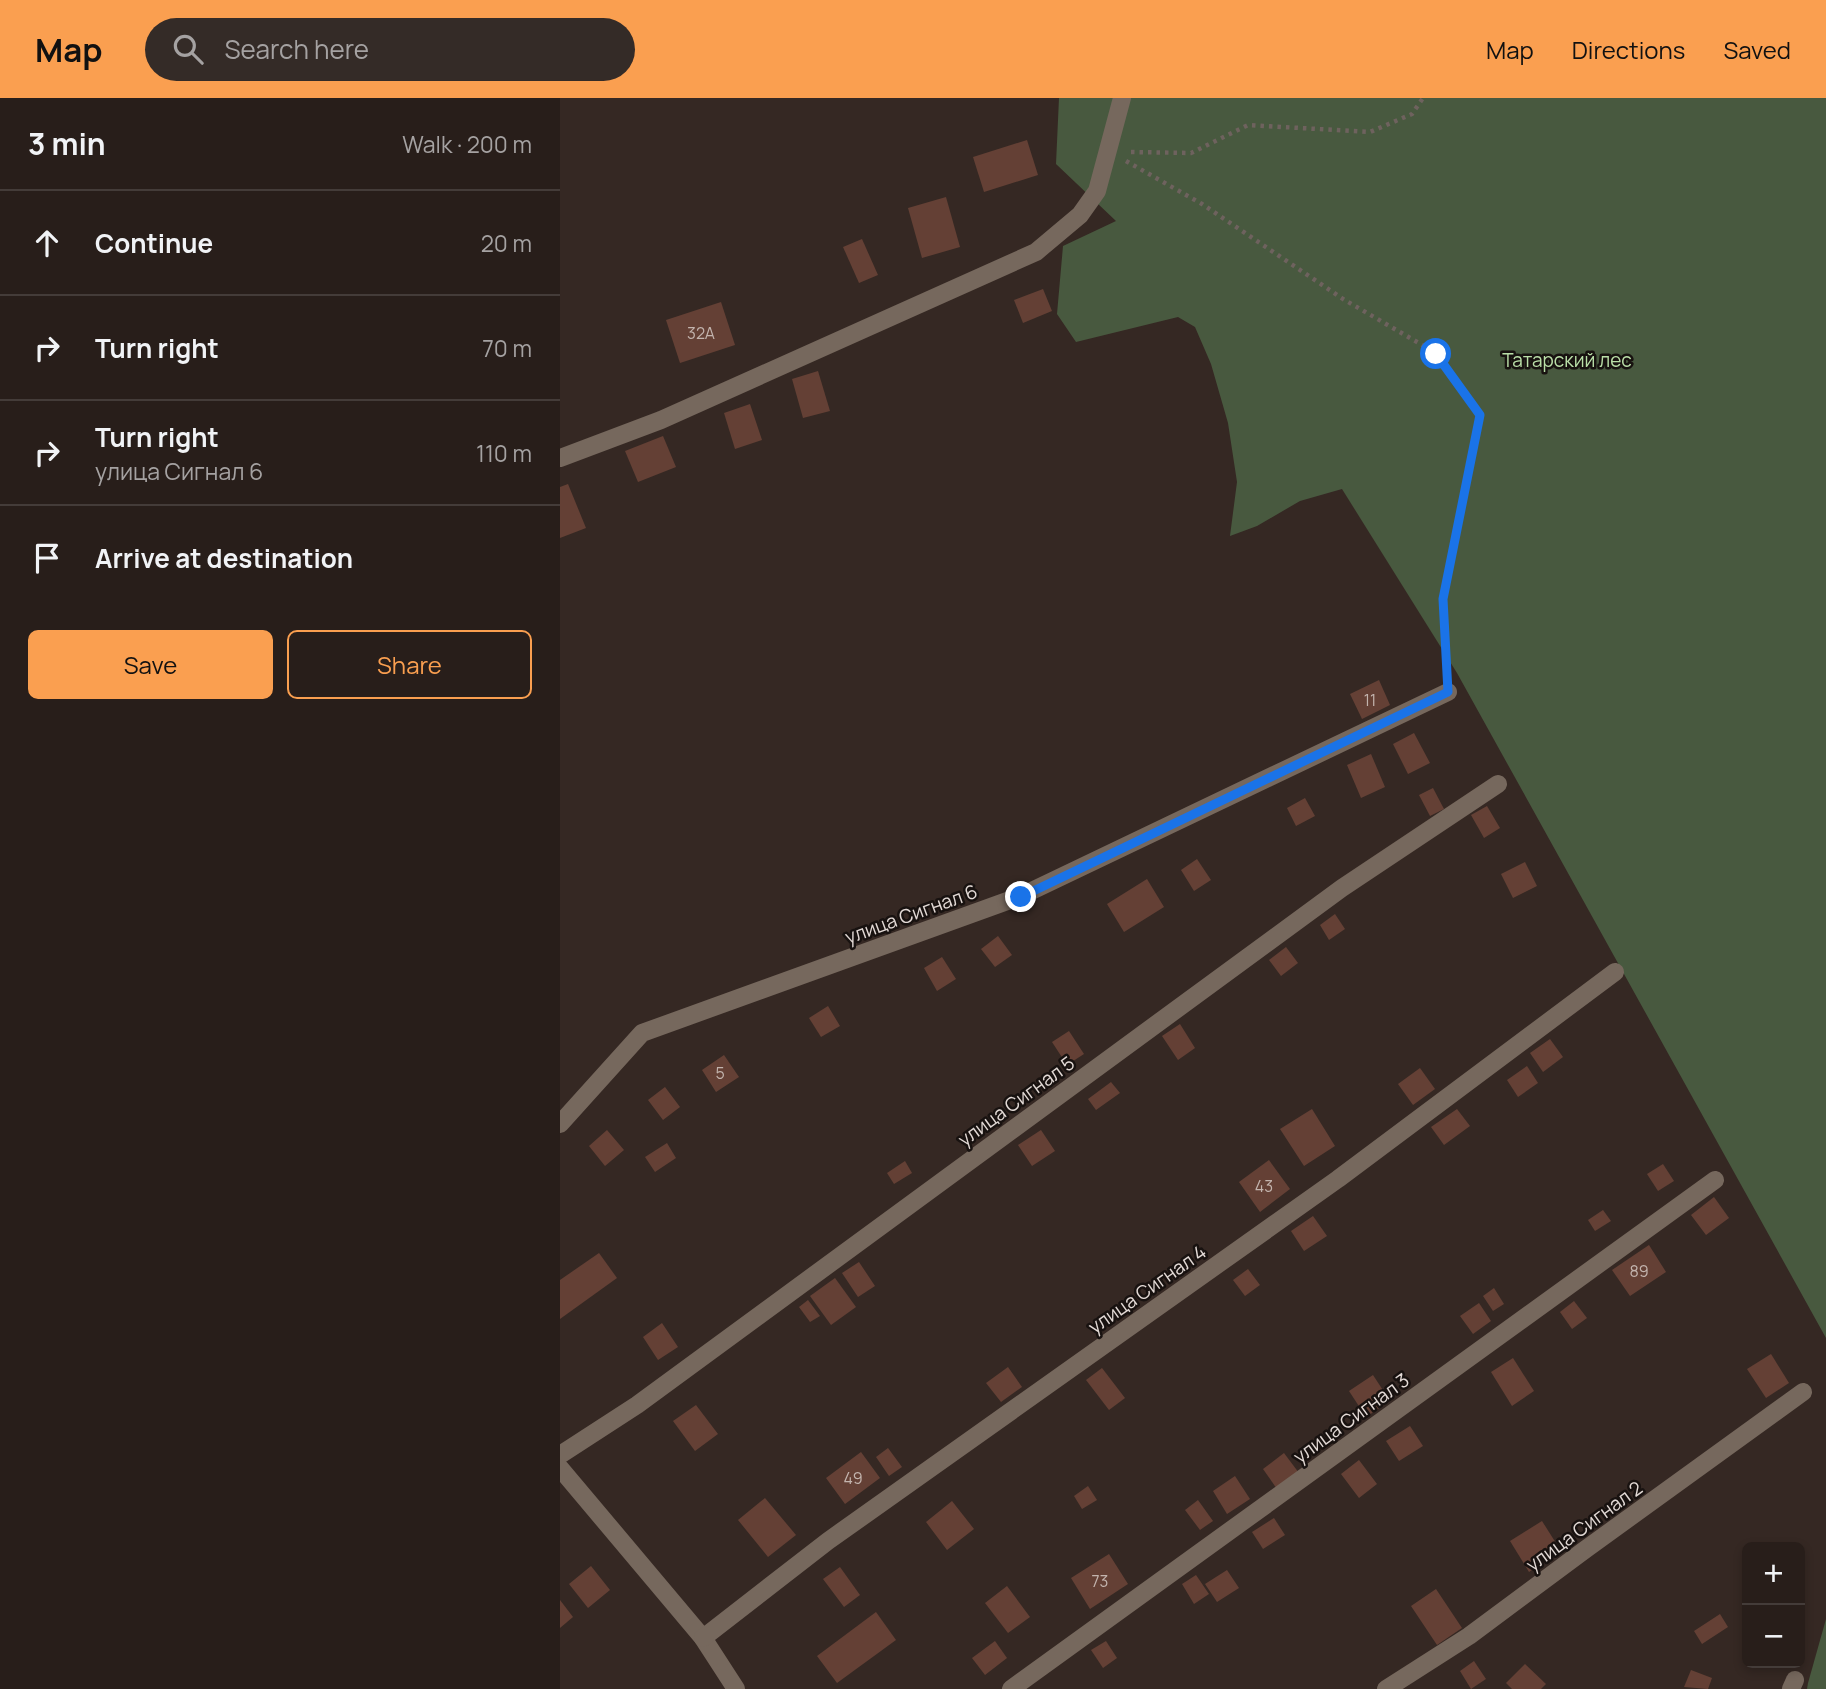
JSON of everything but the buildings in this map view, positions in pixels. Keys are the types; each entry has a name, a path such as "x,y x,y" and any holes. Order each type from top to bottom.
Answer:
{"street":[{"path":"560,458 661,420 1036,252 1080,215 1097,191 1122,98"},
{"name":"улица Сигнал 6","path":"560,1124 642,1033 1021,897 1448,692"},
{"name":"улица Сигнал 5","path":"560,1455 637,1405 1342,888 1498,784"},
{"name":"улица Сигнал 4","path":"703,1638 828,1541 1338,1179 1615,972"},
{"name":"улица Сигнал 3","path":"1012,1689 1714,1180"},
{"name":"улица Сигнал 2","path":"1386,1689 1469,1636 1803,1392"},
{"path":"560,1468 703,1638 736,1689"}],"path":[{"path":"1108,151 1191,153 1248,125 1370,132 1412,114 1423,98"},
{"path":"1108,151 1202,204 1343,299 1436,354 1480,415 1443,599 1448,692"}],"green space":[{"name":"Татарский лес","path":"1059,98 1826,98 1826,1338 1457,673 1342,489 1300,501 1257,526 1230,536 1237,482 1228,423 1211,364 1195,327 1178,317 1076,342 1057,314 1063,246 1116,221 1056,164"},
{"path":"1826,1619 1826,1689 1807,1689 1808,1683"}],"route":[{"path":"1021,897 1448,692 1443,599 1480,415 1436,354"}]}
